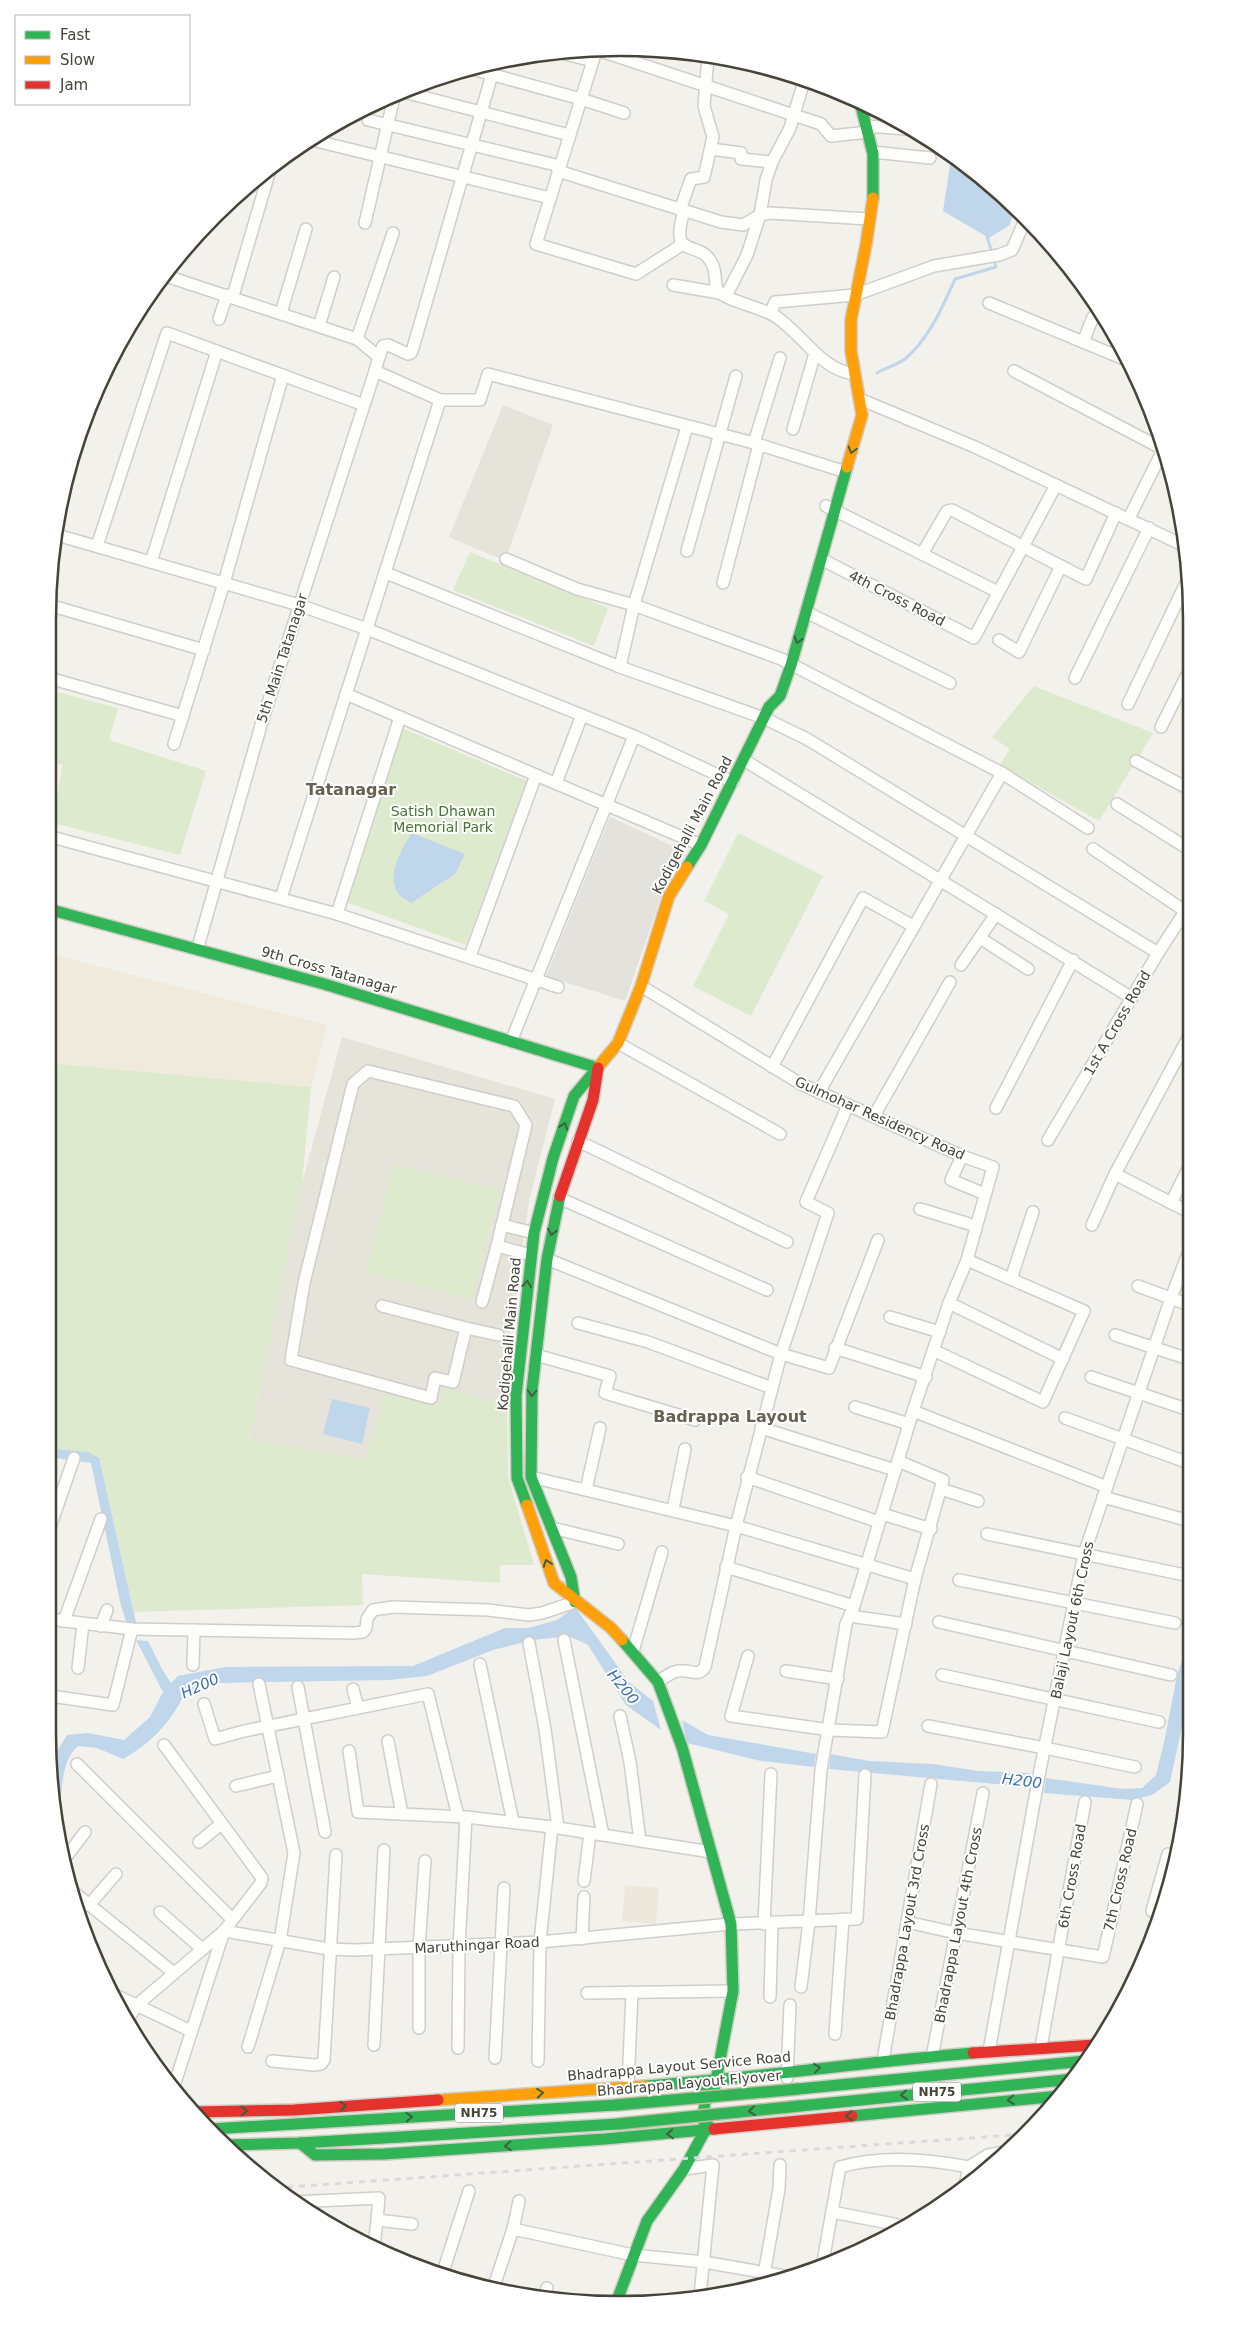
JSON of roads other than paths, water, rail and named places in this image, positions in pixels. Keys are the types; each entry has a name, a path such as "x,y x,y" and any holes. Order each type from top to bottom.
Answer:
{"main road":[{"name":"Kodigehalli Main Road","path":"704,2128 706,2090 715,2084 733,1991 731,1924 682,1747 659,1686 633,1650 611,1628 575,1602 554,1583 517,1478 516,1396 534,1233 553,1158 574,1096 618,1043 641,986 669,896 701,845 769,707 780,696 786,662 842,470 862,415 862,401 850,343 855,295 864,258 869,219 873,152 863,111"},
{"name":"Kodigehalli Main Road","path":"786,662 806,612 821,559 831,508"},
{"name":"9th Cross Tatanagar","path":"56,911 198,947 512,1040 598,1068"},
{"name":"Kodigehalli Main Road","path":"575,1602 571,1577 532,1477 531,1435 534,1369 547,1258 559,1198 593,1100 598,1068"},
{"path":"519,1367 534,1369"},
{"name":"Bhadrappa Layout Service Road","path":"203,2112 294,2110 628,2087 715,2084 787,2072 883,2060 1040,2046 1088,2045"},
{"name":"Bhadrappa Layout Flyover","path":"295,2124 616,2105 1076,2061"},
{"name":"NH75","path":"236,2145 300,2143 618,2124 1062,2080"},
{"path":"300,2143 315,2154 384,2154 786,2122 1048,2097"},
{"path":"294,2110 295,2124"},
{"name":"NH75","path":"219,2129 295,2124"},
{"path":"618,2296 647,2221 684,2170 704,2128"}],"street":[{"path":"617,56 706,84 821,124 831,136 868,129 896,129"},
{"path":"595,57 536,244 636,274 683,244"},
{"path":"708,63 704,106 712,131 711,149 704,177 691,179 678,230 679,238 683,244 704,255 713,265 716,286 723,295"},
{"path":"497,70 624,113"},
{"path":"172,278 357,339 379,357 383,346 388,345 408,354 411,353 494,71"},
{"path":"723,295 742,267 760,215 766,180 772,162 787,135 802,86"},
{"path":"415,95 569,135"},
{"path":"365,223 378,157 392,104"},
{"path":"368,120 559,168 721,222 743,225 760,215 770,213 869,219"},
{"path":"321,142 550,198"},
{"path":"711,149 741,153 741,159 772,162"},
{"path":"873,152 930,158"},
{"path":"219,319 230,296 266,181"},
{"path":"771,313 775,302 855,295 934,266 994,256 1012,250 1022,226"},
{"path":"281,313 306,229"},
{"path":"357,339 393,233"},
{"path":"319,326 334,277"},
{"path":"672,285 723,295 771,313 815,353 842,372 855,374"},
{"path":"989,303 1117,356"},
{"path":"1083,342 1093,317"},
{"path":"97,546 167,333 364,405"},
{"path":"151,562 217,351"},
{"path":"793,429 815,353"},
{"name":"5th Main Tatanagar","path":"198,947 261,725 379,357"},
{"path":"724,583 757,444 780,358"},
{"path":"374,371 440,400 480,400 488,374 757,444 842,470"},
{"path":"1014,371 1155,445"},
{"path":"174,744 224,583 283,375"},
{"path":"687,551 736,376"},
{"path":"281,898 440,400"},
{"path":"862,401 1056,485 1177,542"},
{"path":"620,667 634,605 687,427"},
{"path":"1129,518 1159,458"},
{"path":"831,508 998,592 1056,485"},
{"path":"922,554 947,511 952,510 1086,579 1116,513"},
{"path":"1076,678 1149,528"},
{"path":"63,537 299,605 367,629 634,736 733,782"},
{"path":"506,558 577,589 634,605 786,662 1002,773 1088,828"},
{"name":"4th Cross Road","path":"821,559 974,638 998,592"},
{"path":"999,640 1020,652 1061,566"},
{"path":"386,573 620,667 764,718 807,739 964,837 1158,953"},
{"path":"1128,704 1182,591"},
{"path":"56,607 204,650"},
{"path":"806,612 950,683"},
{"path":"56,680 183,716"},
{"path":"1161,727 1183,683"},
{"path":"346,694 701,845"},
{"path":"556,783 582,715"},
{"path":"337,914 400,716"},
{"path":"512,1040 634,736"},
{"path":"744,760 1073,960 1132,998"},
{"path":"1136,761 1183,786"},
{"path":"819,1092 1002,773"},
{"path":"470,956 536,775"},
{"path":"1117,804 1183,845"},
{"path":"56,838 337,914 470,956 558,987"},
{"path":"1093,849 1183,907"},
{"path":"772,1067 863,898 913,926"},
{"path":"961,965 996,914"},
{"name":"1st A Cross Road","path":"1048,1140 1183,914"},
{"path":"980,938 1028,969"},
{"path":"996,1108 1073,960"},
{"path":"874,1116 950,982"},
{"name":"Gulmohar Residency Road","path":"641,986 801,1084 962,1156 993,1167 985,1194"},
{"path":"618,1043 780,1134"},
{"path":"1092,1225 1114,1174 1183,1047"},
{"path":"466,1328 453,1382 435,1378 431,1398 291,1360 304,1283 353,1084 368,1071 514,1106 526,1125 482,1302"},
{"path":"659,1686 679,1670 696,1673 702,1672 705,1667 747,1477 782,1354 828,1214 806,1202 848,1105"},
{"path":"578,1141 787,1242"},
{"path":"800,1986 809,1922 821,1770 830,1730 846,1624 852,1611 913,1411 935,1351 949,1303 967,1260 985,1194 951,1180 962,1156"},
{"path":"1114,1174 1183,1209"},
{"path":"1171,1203 1183,1179"},
{"path":"559,1198 767,1290"},
{"path":"920,1209 976,1226"},
{"path":"1011,1279 1033,1212"},
{"path":"502,1225 534,1233"},
{"path":"547,1258 782,1354 829,1368 835,1348 878,1240"},
{"path":"497,1246 531,1255"},
{"path":"935,1351 1043,1402 1084,1312 967,1260"},
{"name":"Balaji Layout 6th Cross","path":"989,2051 1040,1770 1084,1554 1170,1298 1183,1267"},
{"path":"1138,1286 1183,1303"},
{"path":"949,1303 1063,1359"},
{"path":"382,1306 498,1335"},
{"path":"890,1318 940,1332"},
{"path":"578,1323 648,1342 772,1388"},
{"path":"1115,1335 1183,1357"},
{"path":"835,1348 926,1377"},
{"path":"536,1355 610,1376 605,1393 695,1420"},
{"path":"1091,1377 1183,1408"},
{"path":"855,1407 909,1424"},
{"path":"913,1411 1105,1492 1183,1519"},
{"path":"1065,1418 1183,1461"},
{"path":"586,1490 600,1428"},
{"path":"748,1656 731,1716 830,1730 882,1732 916,1579 943,1480 761,1428"},
{"path":"673,1509 685,1449"},
{"path":"56,1510 74,1458"},
{"path":"532,1477 673,1509 916,1579"},
{"path":"747,1477 880,1518 931,1529"},
{"path":"941,1489 978,1501"},
{"path":"64,1621 101,1519"},
{"path":"552,1528 618,1544"},
{"path":"988,1534 1183,1575"},
{"path":"633,1650 662,1552"},
{"path":"726,1567 852,1611 906,1624"},
{"path":"959,1580 1175,1623"},
{"path":"56,1620 132,1629 354,1633 363,1632 366,1628 367,1618 373,1610 386,1608 488,1610 529,1615 542,1613 575,1602"},
{"path":"101,1626 107,1610"},
{"path":"939,1622 1171,1675"},
{"path":"78,1668 82,1624"},
{"path":"56,1697 113,1705 132,1629"},
{"path":"194,1630 194,1665"},
{"path":"564,1640 603,1835"},
{"path":"529,1643 545,1729 555,1828 540,1942 538,2061"},
{"path":"480,1664 513,1822"},
{"path":"786,1671 838,1679"},
{"path":"942,1676 1159,1722"},
{"path":"248,2047 280,1941 294,1853 259,1684"},
{"path":"298,1687 325,1832"},
{"path":"353,1688 358,1708"},
{"path":"204,1704 215,1739 428,1694 462,1817 458,2048"},
{"path":"620,1716 630,1762 640,1841"},
{"path":"928,1726 1135,1767"},
{"path":"388,1741 402,1814"},
{"path":"164,1745 262,1878 261,1883 224,1931 191,2031 173,2075"},
{"path":"349,1751 358,1812 462,1817 513,1822 711,1852"},
{"path":"77,1764 232,1919"},
{"path":"770,1774 768,1924 770,1997"},
{"path":"835,2034 843,1920 857,1919 865,1775"},
{"path":"236,1786 278,1776"},
{"name":"Bhadrappa Layout 3rd Cross","path":"883,2060 931,1784"},
{"name":"Bhadrappa Layout 4th Cross","path":"932,2057 983,1793"},
{"name":"6th Cross Road","path":"1040,2046 1085,1802"},
{"name":"7th Cross Road","path":"1058,1950 1103,1957 1137,1804"},
{"path":"199,1842 221,1824"},
{"path":"69,1852 85,1832"},
{"path":"584,1881 590,1833"},
{"path":"374,2045 377,1950 384,1850"},
{"path":"1154,1912 1152,1911 1168,1854"},
{"path":"272,2061 314,2065 321,2064 324,2060 336,1855"},
{"path":"419,2028 419,1948 425,1861"},
{"path":"89,1905 116,1874"},
{"path":"495,2058 504,1888"},
{"path":"582,1938 584,1897"},
{"path":"81,1899 174,1973"},
{"path":"160,1912 202,1949"},
{"name":"Maruthingar Road","path":"224,1931 329,1949 377,1950 540,1942 731,1924 843,1920"},
{"path":"907,1922 956,1933 1058,1950"},
{"path":"132,2013 136,2006 224,1931"},
{"path":"587,1993 733,1991"},
{"path":"628,2087 632,1992"},
{"path":"124,2000 191,2031"},
{"path":"786,2122 790,2005"},
{"path":"824,2257 840,2166 881,2161 913,2160 946,2162 969,2167 988,2155 993,2154"},
{"path":"684,2170 713,2165 701,2290"},
{"path":"763,2277 779,2188 780,2165"},
{"path":"967,2175 969,2167"},
{"path":"444,2268 469,2191"},
{"path":"309,2202 379,2198 375,2240"},
{"path":"495,2282 513,2229 519,2201"},
{"path":"832,2212 894,2224"},
{"path":"377,2220 412,2224"},
{"path":"513,2229 633,2255 704,2262 773,2274"}],"water":[{"path":"950,164 991,196 1012,216 1010,225 989,238 943,211"},
{"path":"412,833 465,854 455,874 411,903 399,894 394,878 400,853"},
{"path":"332,1399 370,1408 362,1444 323,1434"},
{"path":"56,1449 88,1452 99,1458 137,1627 127,1624 121,1606 91,1463 56,1458"},
{"name":"H200","path":"575,1607 629,1682 653,1701 661,1730 626,1705 588,1645 569,1636 533,1640 493,1650 427,1676 389,1680 218,1683 184,1695 173,1714 158,1732 142,1747 123,1759 97,1748 78,1746 71,1754 64,1772 60,1801 57,1752 67,1735 88,1733 124,1740 150,1717 163,1692 136,1640 148,1641 171,1683 178,1676 225,1667 413,1666 505,1628 528,1628 557,1620"},
{"path":"1183,1657 1183,1723 1170,1782 1152,1795 1132,1800 1044,1793 1046,1778 1123,1789 1142,1788 1156,1775 1177,1675"},
{"path":"682,1720 708,1735 816,1754 814,1767 761,1761 687,1743"},
{"name":"H200","path":"831,1754 869,1761 933,1764 978,1771 1031,1773 1028,1787 829,1769"}],"waterway":[{"path":"877,373 905,359 914,351 934,322 955,279 996,267 987,236"}],"railway":[{"path":"288,2187 1014,2135"}],"district":[{"name":"Tatanagar","path":"351,789"},
{"name":"Badrappa Layout","path":"730,1416"}],"park label":[{"name":"Satish Dhawan Memorial Park","path":"443,820"}]}
